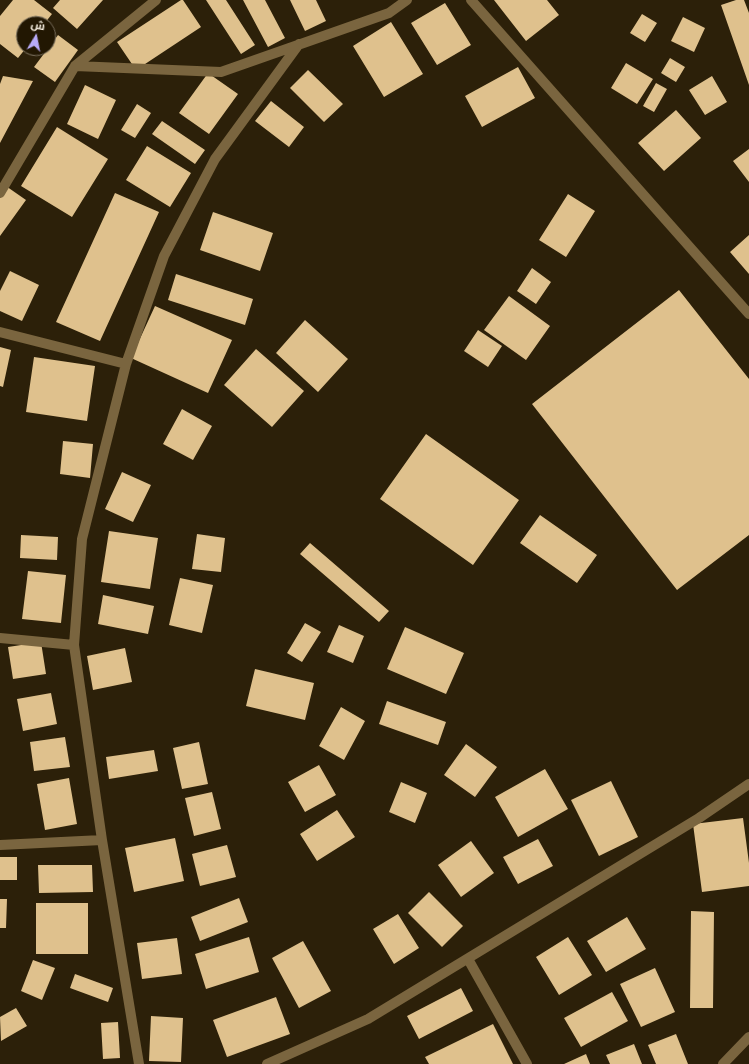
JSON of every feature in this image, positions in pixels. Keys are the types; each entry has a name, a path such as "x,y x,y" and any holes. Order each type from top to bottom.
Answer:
{"street":[{"path":"0,193 75,66 156,0"},
{"path":"75,66 221,72 389,13 407,0"},
{"path":"471,0 749,314"},
{"path":"139,1064 102,840 74,644 82,539 126,364 164,256 215,159 299,44"},
{"path":"0,332 126,364"},
{"path":"0,638 74,644"},
{"path":"267,1064 368,1019 699,818 749,784"},
{"path":"0,845 102,840"},
{"path":"468,959 527,1064"},
{"path":"723,1064 749,1037"}],"building":[{"path":"13,0 34,0 52,14 50,16 16,16 16,56 20,56 18,58 0,44 0,16"},
{"path":"60,0 103,0 77,29 53,8"},
{"path":"183,0 201,27 136,70 117,42"},
{"path":"206,0 226,0 255,45 241,54"},
{"path":"243,0 265,0 285,38 268,47"},
{"path":"290,0 316,0 326,21 305,31"},
{"path":"494,0 547,0 559,15 526,41"},
{"path":"736,0 744,0 749,13 749,85 721,5"},
{"path":"445,3 471,45 437,65 411,23"},
{"path":"642,14 657,23 645,42 630,33"},
{"path":"683,17 705,28 694,52 671,41"},
{"path":"391,22 423,74 384,97 353,46"},
{"path":"58,35 78,50 55,82 34,67 42,56 56,56 56,38"},
{"path":"670,58 685,67 676,82 661,73"},
{"path":"626,63 653,79 637,104 611,88"},
{"path":"518,67 535,98 482,127 465,96"},
{"path":"308,70 343,104 324,122 290,88"},
{"path":"208,73 238,94 209,134 179,113"},
{"path":"3,76 33,81 0,143 0,84"},
{"path":"712,76 727,102 705,115 689,90"},
{"path":"656,83 667,89 654,112 643,106"},
{"path":"85,85 116,100 98,139 67,124"},
{"path":"271,101 304,127 289,147 255,121"},
{"path":"137,104 151,113 135,138 121,130"},
{"path":"676,110 701,138 664,171 638,143"},
{"path":"162,121 205,150 195,164 152,134"},
{"path":"57,127 108,159 72,217 21,186"},
{"path":"147,146 191,173 170,207 126,180"},
{"path":"749,149 749,182 733,161"},
{"path":"3,184 26,200 0,236 0,188"},
{"path":"115,193 159,212 100,341 56,322"},
{"path":"568,194 595,211 566,257 539,240"},
{"path":"213,212 273,233 260,271 200,250"},
{"path":"749,235 749,274 730,252"},
{"path":"532,268 551,282 536,304 517,291"},
{"path":"10,271 39,285 22,321 0,311 0,291"},
{"path":"176,274 253,299 245,325 168,300"},
{"path":"679,290 749,379 749,535 677,590 532,404"},
{"path":"509,296 550,326 526,360 484,330"},
{"path":"155,306 232,340 208,393 131,358"},
{"path":"305,320 348,359 318,392 276,353"},
{"path":"478,330 502,346 488,367 464,351"},
{"path":"0,347 11,350 3,387 0,386"},
{"path":"256,349 304,391 272,427 224,385"},
{"path":"34,357 95,366 87,421 26,412"},
{"path":"182,409 212,426 193,460 163,444"},
{"path":"426,434 519,500 473,565 380,499"},
{"path":"63,441 93,444 90,478 60,474"},
{"path":"122,472 151,485 133,522 105,509"},
{"path":"540,515 597,555 577,583 520,543"},
{"path":"109,531 158,538 150,589 101,582"},
{"path":"197,534 225,538 221,572 192,569"},
{"path":"21,535 58,537 57,560 20,558"},
{"path":"310,543 389,611 379,622 300,554"},
{"path":"28,571 66,575 61,623 22,619"},
{"path":"180,578 213,585 202,633 169,625"},
{"path":"103,595 154,606 148,634 98,624"},
{"path":"305,623 321,632 302,662 287,653"},
{"path":"339,625 364,636 353,663 327,652"},
{"path":"405,627 464,653 446,694 387,669"},
{"path":"41,642 46,674 13,679 8,647"},
{"path":"125,648 132,682 93,690 87,656"},
{"path":"255,669 314,683 305,720 246,706"},
{"path":"51,693 57,724 23,731 17,699"},
{"path":"387,701 446,722 438,745 379,724"},
{"path":"341,707 365,721 344,760 319,746"},
{"path":"65,737 70,767 34,771 30,742"},
{"path":"199,742 208,784 182,789 173,748"},
{"path":"466,744 497,767 475,797 444,775"},
{"path":"154,750 158,771 109,779 106,757"},
{"path":"319,765 336,795 305,812 288,782"},
{"path":"545,769 568,809 518,837 495,797"},
{"path":"69,778 77,824 45,830 37,784"},
{"path":"611,781 638,837 599,856 571,800"},
{"path":"401,782 427,793 415,823 389,812"},
{"path":"212,792 221,829 194,836 185,798"},
{"path":"337,810 355,837 317,861 300,834"},
{"path":"743,818 749,863 749,886 702,892 693,824"},
{"path":"175,838 184,881 134,892 125,848"},
{"path":"538,839 553,866 518,884 503,857"},
{"path":"471,841 494,873 461,897 438,865"},
{"path":"227,845 236,877 200,886 192,854"},
{"path":"0,857 17,857 17,880 0,880"},
{"path":"38,865 92,865 93,892 39,893"},
{"path":"429,892 463,926 442,947 408,913"},
{"path":"239,898 248,922 200,941 191,917"},
{"path":"0,899 7,899 6,928 0,928"},
{"path":"36,903 88,903 88,954 36,954"},
{"path":"691,911 714,912 713,1008 690,1008"},
{"path":"398,914 419,948 394,964 373,929"},
{"path":"627,917 646,949 606,972 587,941"},
{"path":"249,937 259,972 206,989 195,954"},
{"path":"568,937 592,975 559,995 536,957"},
{"path":"177,938 182,974 142,979 137,943"},
{"path":"303,941 331,991 299,1008 272,958"},
{"path":"33,960 55,968 42,1000 21,991"},
{"path":"655,968 675,1012 641,1027 620,984"},
{"path":"75,974 113,988 108,1002 70,988"},
{"path":"461,988 473,1011 419,1039 407,1016"},
{"path":"612,992 628,1021 581,1047 564,1018"},
{"path":"276,997 290,1034 227,1057 213,1020"},
{"path":"16,1008 27,1026 1,1041 0,1017"},
{"path":"151,1016 183,1018 181,1062 149,1061"},
{"path":"118,1022 120,1058 103,1059 101,1023"},
{"path":"493,1024 513,1064 429,1064 425,1057"},
{"path":"676,1034 688,1064 656,1064 648,1045"},
{"path":"634,1044 642,1064 610,1064 606,1055"},
{"path":"586,1054 590,1064 564,1064"}]}
